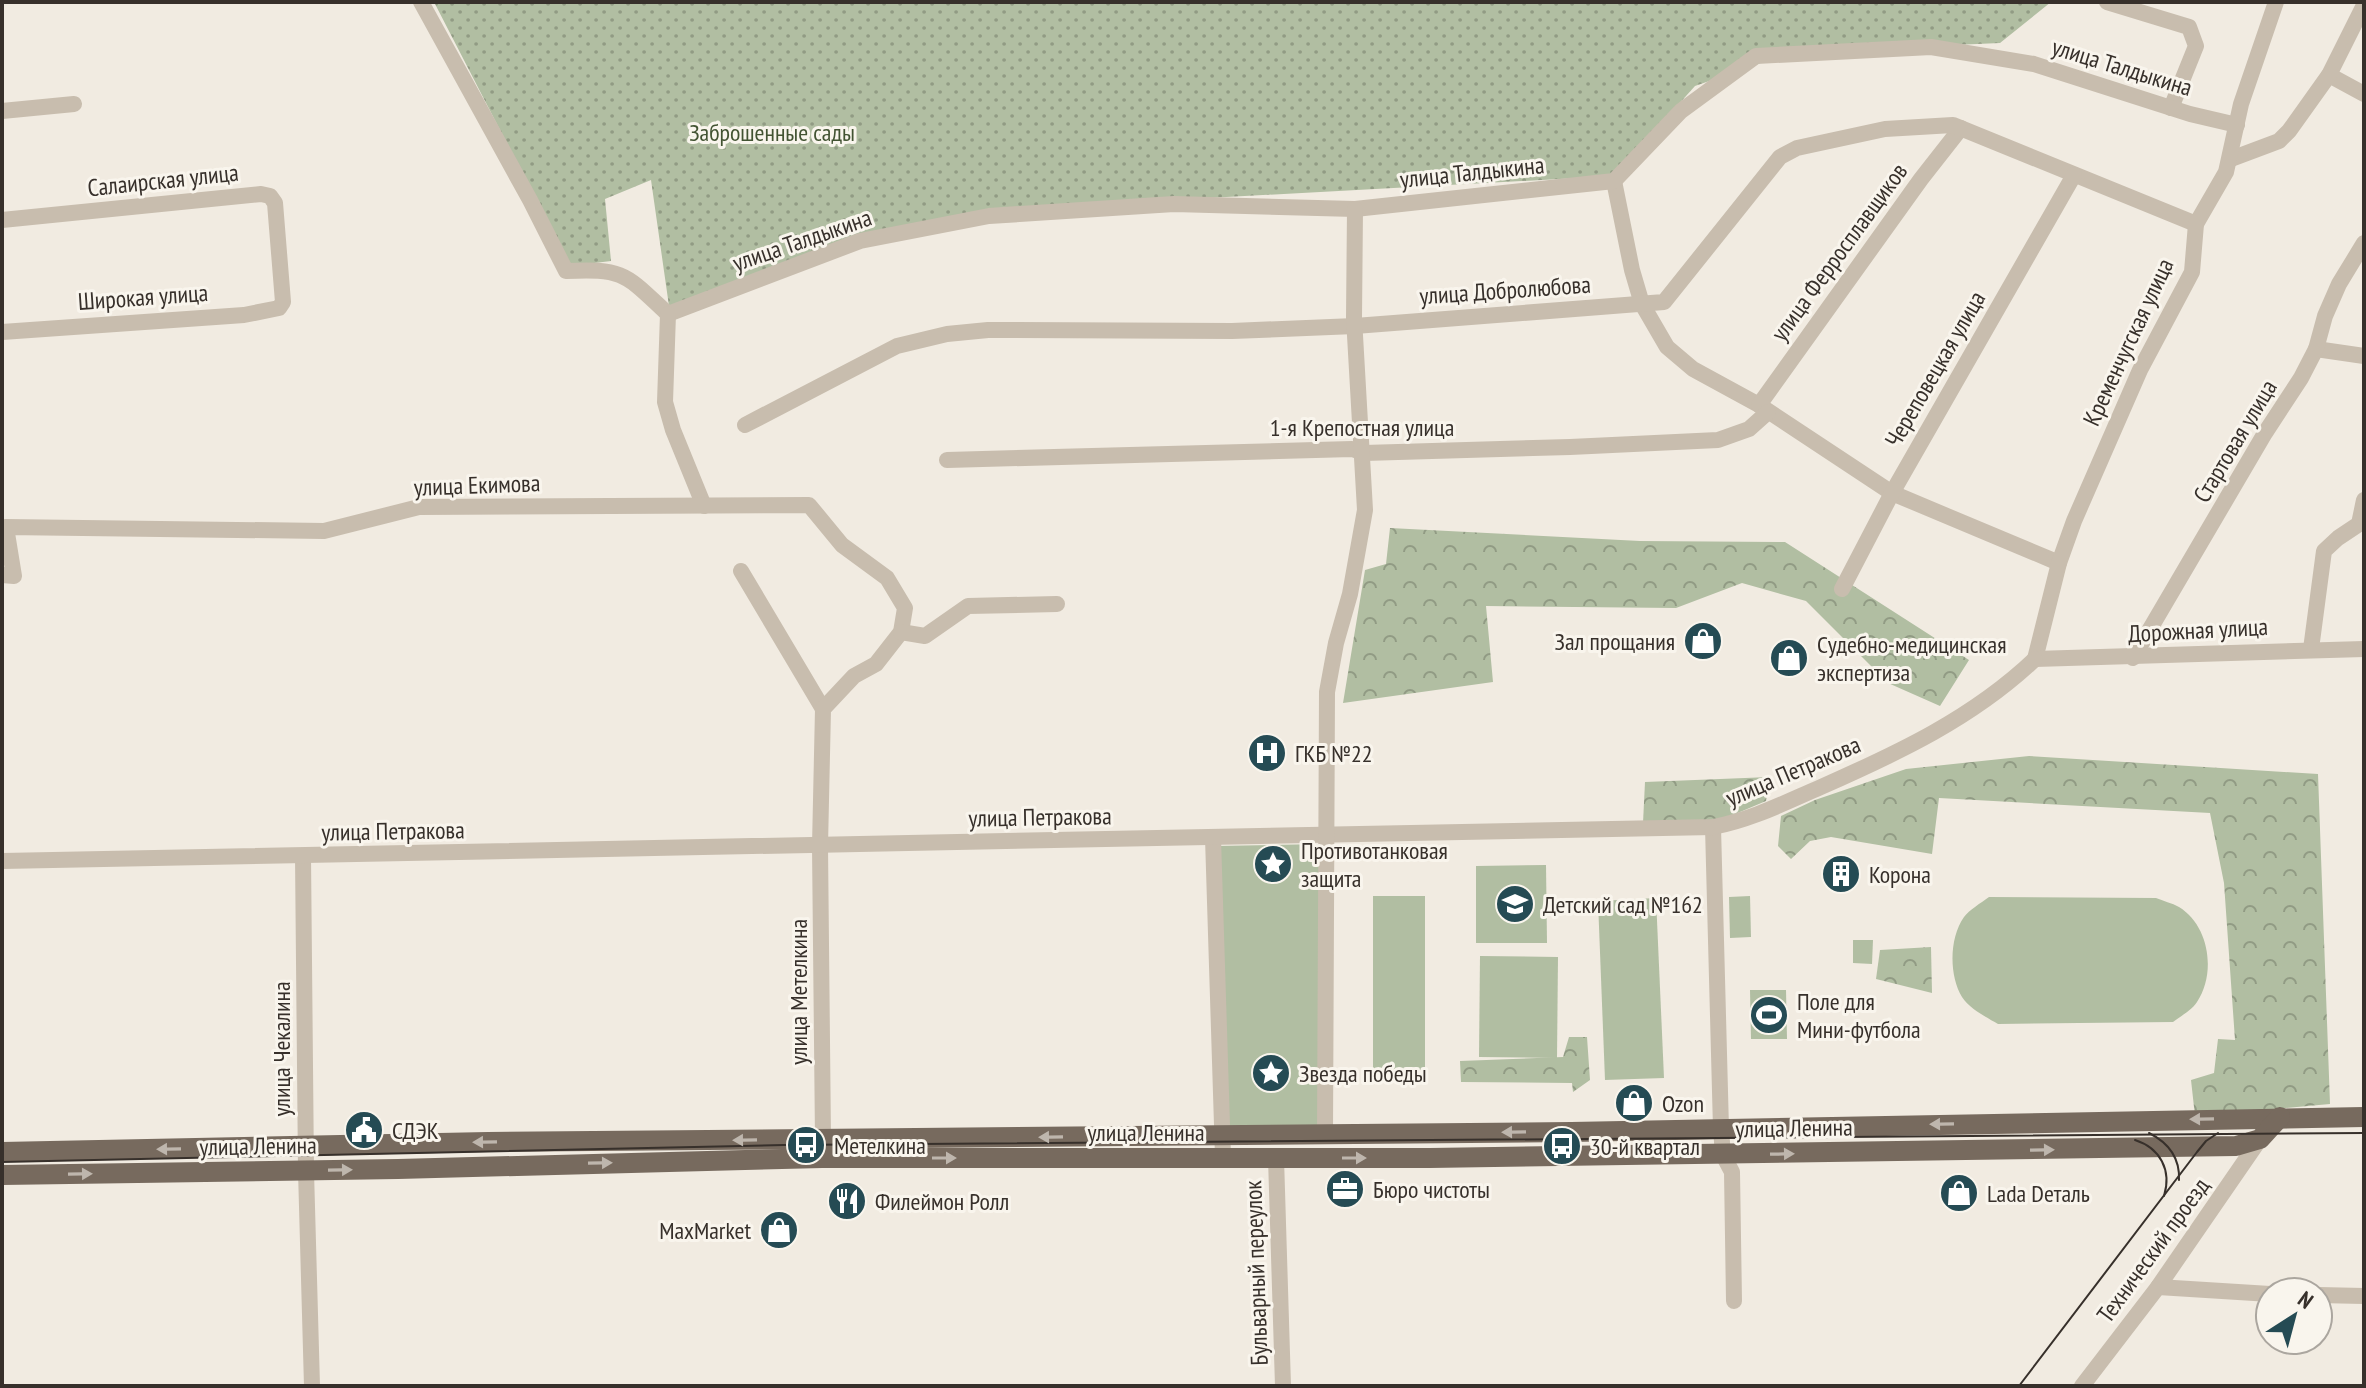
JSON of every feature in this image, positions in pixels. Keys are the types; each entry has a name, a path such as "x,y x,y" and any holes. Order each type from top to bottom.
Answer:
{"main road":[{"path":"2260,1139 2280,1117"},
{"name":"улица Ленина","path":"2,1152 1721,1129 2364,1117"},
{"name":"улица Ленина","path":"2,1175 822,1158 1723,1155 2222,1147 2260,1139"}],"street":[{"path":"421,2 566,271 601,269 627,276 668,314 665,402 704,506"},
{"path":"2107,2 2189,27 2196,46 2171,108"},
{"name":"Кременчугская улица","path":"2035,659 2059,563 2074,521 2140,370 2192,272 2196,224 2231,159 2241,104 2276,2"},
{"path":"2231,159 2279,141 2289,131 2329,75 2364,5"},
{"name":"улица Талдыкина","path":"668,314 860,241 989,216 1174,204 1355,209 1614,181 1681,111 1756,56 1931,47 2034,64 2171,108 2237,125"},
{"path":"2329,75 2364,94"},
{"path":"2,111 74,104"},
{"name":"улица Добролюбова","path":"745,425 897,346 947,334 988,330 1232,331 1355,326 1664,302 1780,157 1797,148 1885,129 1953,125 2196,224"},
{"name":"улица Ферросплавщиков","path":"1763,408 1921,179 1961,128"},
{"name":"Череповецкая улица","path":"1842,589 1892,493 2074,175"},
{"path":"1614,181 1642,304 1667,347 1693,369 1763,408 1892,493 2059,563"},
{"name":"Салаирская улица","path":"3,217 261,194 270,196 275,203 283,302"},
{"path":"1325,1134 1327,692 1336,643 1350,594 1365,510 1355,326 1355,209"},
{"name":"Стартовая улица","path":"2133,658 2316,349 2325,316 2339,284 2364,243"},
{"name":"Широкая улица","path":"2,332 244,315 272,311 283,302"},
{"path":"2316,349 2364,356"},
{"name":"1-я Крепостная улица","path":"947,460 1352,449 1364,453 1718,440 1749,429 1763,408"},
{"path":"2311,649 2324,551 2359,524 2364,500"},
{"name":"улица Екимова","path":"8,575 6,527 324,531 419,507 809,505 842,545 887,578 905,608 901,632"},
{"path":"741,571 823,709 854,676 876,664 901,632 925,636 968,606 1057,604"},
{"name":"Дорожная улица","path":"2035,659 2364,649"},
{"name":"улица Петракова","path":"2,861 1713,827 1752,817 1946,727 2012,681 2035,659"},
{"name":"улица Метелкина","path":"823,709 820,846 823,1139"},
{"path":"1713,827 1721,1129 1723,1155 1732,1172 1734,1301"},
{"path":"1213,838 1223,1157"},
{"name":"улица Чекалина","path":"303,856 305,1146 312,1386"},
{"name":"Технический проезд","path":"2082,1386 2158,1287 2260,1139"},
{"path":"2222,1147 2235,1177"},
{"name":"Бульварный переулок","path":"1276,1158 1283,1386"},
{"path":"2158,1287 2254,1293"},
{"path":"2334,1295 2364,1296"}],"green space":[{"name":"Заброшенные сады","path":"434,2 2051,2 2000,43 1792,52 1695,86 1614,176 1006,209 843,245 669,306 651,180 605,199 611,261 570,266"},
{"path":"1390,528 1640,541 1785,542 1969,660 1940,706 1888,683 1806,601 1742,583 1676,608 1486,606 1493,682 1343,703 1365,570 1386,564"},
{"path":"2029,756 2318,774 2330,1104 2195,1116 2191,1080 2214,1073 2218,1039 2235,1040 2224,883 2210,813 1939,798 1932,854 1831,837 1810,841 1791,859 1778,846 1781,816 1815,800 1906,769"},
{"path":"1770,777 1766,801 1714,823 1643,823 1645,782"},
{"path":"1324,844 1322,1126 1221,1127 1216,846"},
{"path":"1546,865 1547,943 1476,943 1476,866"},
{"path":"1373,896 1425,896 1425,1070 1373,1070"},
{"path":"1750,896 1751,937 1730,938 1729,897"},
{"path":"1989,897 2156,898 2173,904 2189,915 2203,938 2208,965 2203,991 2192,1008 2173,1022 1998,1024 1978,1012 1962,997 1955,979 1952,957 1956,935 1964,917"},
{"path":"1656,898 1664,1078 1605,1080 1598,901"},
{"path":"1853,940 1873,940 1872,964 1853,963"},
{"path":"1931,947 1932,993 1876,979 1880,950"},
{"path":"1480,956 1558,957 1557,1058 1479,1057"},
{"name":"Поле для Мини-футбола","path":"1750,990 1786,990 1787,1039 1751,1039"},
{"path":"1569,1037 1587,1037 1590,1080 1573,1092 1572,1083 1461,1082 1460,1061 1563,1057"}],"tram line":[{"path":"2149,1133 2172,1152 2178,1165 2179,1180"},
{"path":"2019,1386 2197,1152 2218,1133"},
{"path":"2,1162 784,1145 2364,1133"},
{"path":"2135,1140 2151,1148 2162,1161 2166,1177 2164,1196"}],"place":[{"name":"Зал прощания","path":"1703,641"},
{"name":"Судебно-медицинская экспертиза","path":"1789,658"},
{"name":"ГКБ №22","path":"1267,753"},
{"name":"Противотанковая защита","path":"1273,864"},
{"name":"Корона","path":"1841,874"},
{"name":"Детский сад №162","path":"1515,904"},
{"name":"Поле для Мини-футбола","path":"1769,1015"},
{"name":"Звезда победы","path":"1271,1073"},
{"name":"Ozon","path":"1634,1103"},
{"name":"СДЭК","path":"364,1130"},
{"name":"Метелкина","path":"806,1145"},
{"name":"30-й квартал","path":"1562,1146"},
{"name":"Бюро чистоты","path":"1345,1189"},
{"name":"Lada Dеталь","path":"1959,1193"},
{"name":"Филеймон Ролл","path":"847,1201"},
{"name":"MaxMarket","path":"779,1230"}]}
